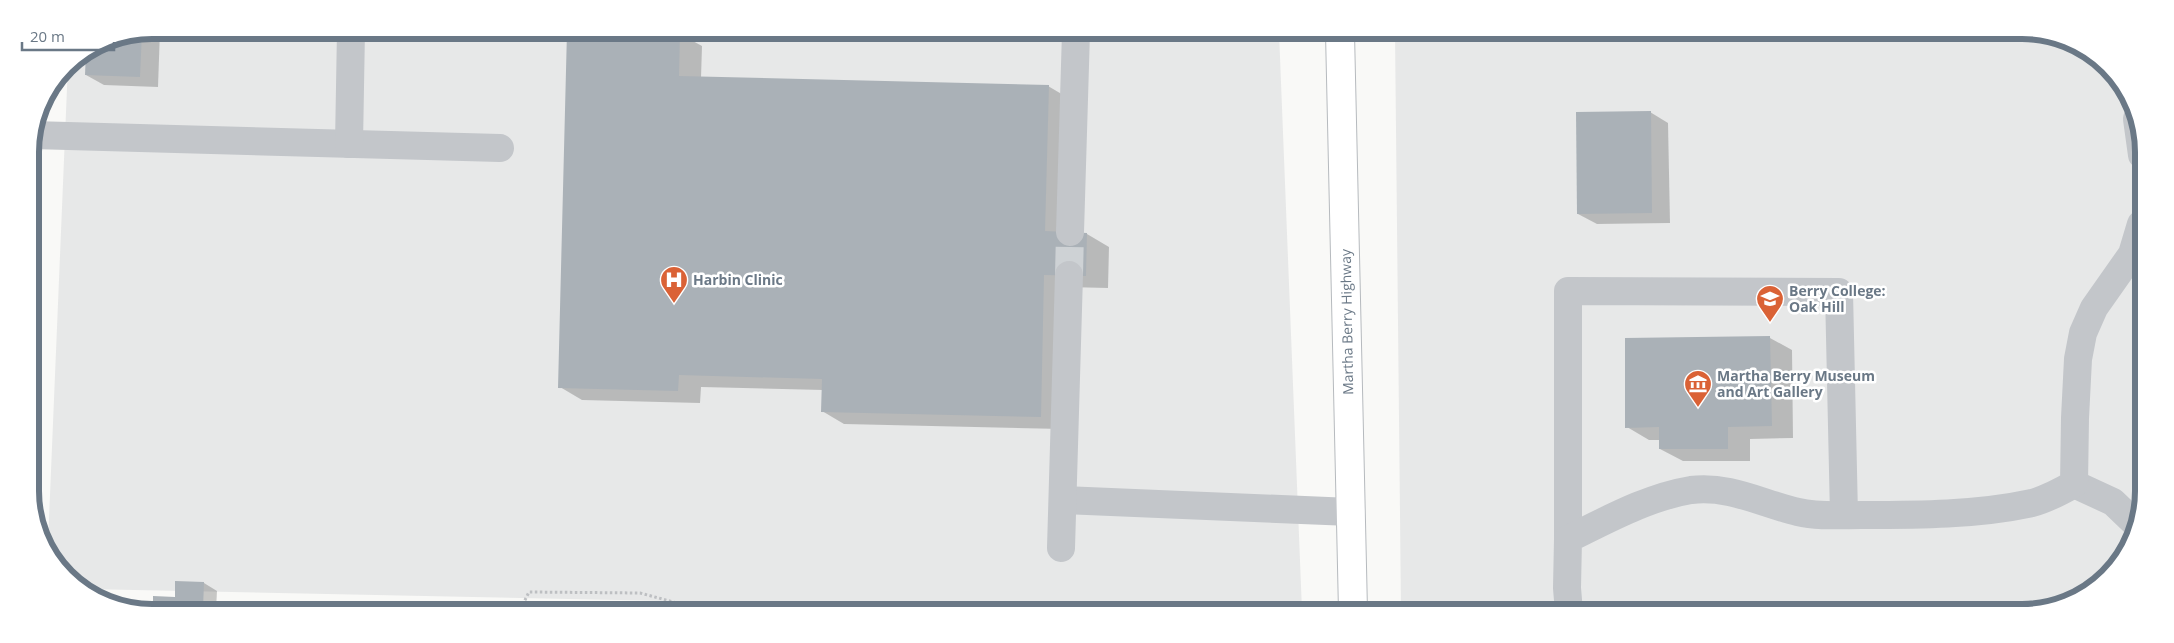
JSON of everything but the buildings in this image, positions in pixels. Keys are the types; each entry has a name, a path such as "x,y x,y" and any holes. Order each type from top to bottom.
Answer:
{"main road":[{"name":"Martha Berry Highway","path":"1340,39 1352,604"}],"lane":[{"path":"349,144 351,39"},
{"path":"1070,232 1076,39"},
{"path":"40,135 500,148"},
{"path":"2074,484 2078,359 2083,332 2094,308 2132,254 2135,244"},
{"path":"1061,548 1069,275"},
{"path":"1568,604 1568,291 1839,292 1844,515"},
{"path":"1568,539 1624,512 1667,496 1692,490 1740,493 1799,512 1844,515 1940,514 2033,503 2055,495 2074,484"},
{"path":"2074,484 2112,502 2131,520"},
{"path":"1063,500 1351,512"}],"path":[{"path":"524,604 529,592 640,593 677,604"}],"shaded area":[{"name":"Harbin Clinic","path":"144,39 1279,39 1302,604 815,604 95,589 83,581 62,560 48,537 67,77 89,58 109,47"},
{"name":"Berry College: Oak Hill","path":"1395,39 2037,40 2065,47 2079,54 2097,67 2116,89 2129,115 2133,130 2135,152 2135,491 2131,520 2124,541 2107,566 2091,581 2065,596 2030,604 1401,604"}],"tunnel":[{"path":"1069,275 1070,232"}],"place":[{"name":"Harbin Clinic","path":"674,304"},
{"name":"Berry College: Oak Hill","path":"1770,323"},
{"name":"Martha Berry Museum and Art Gallery","path":"1698,408"}]}
